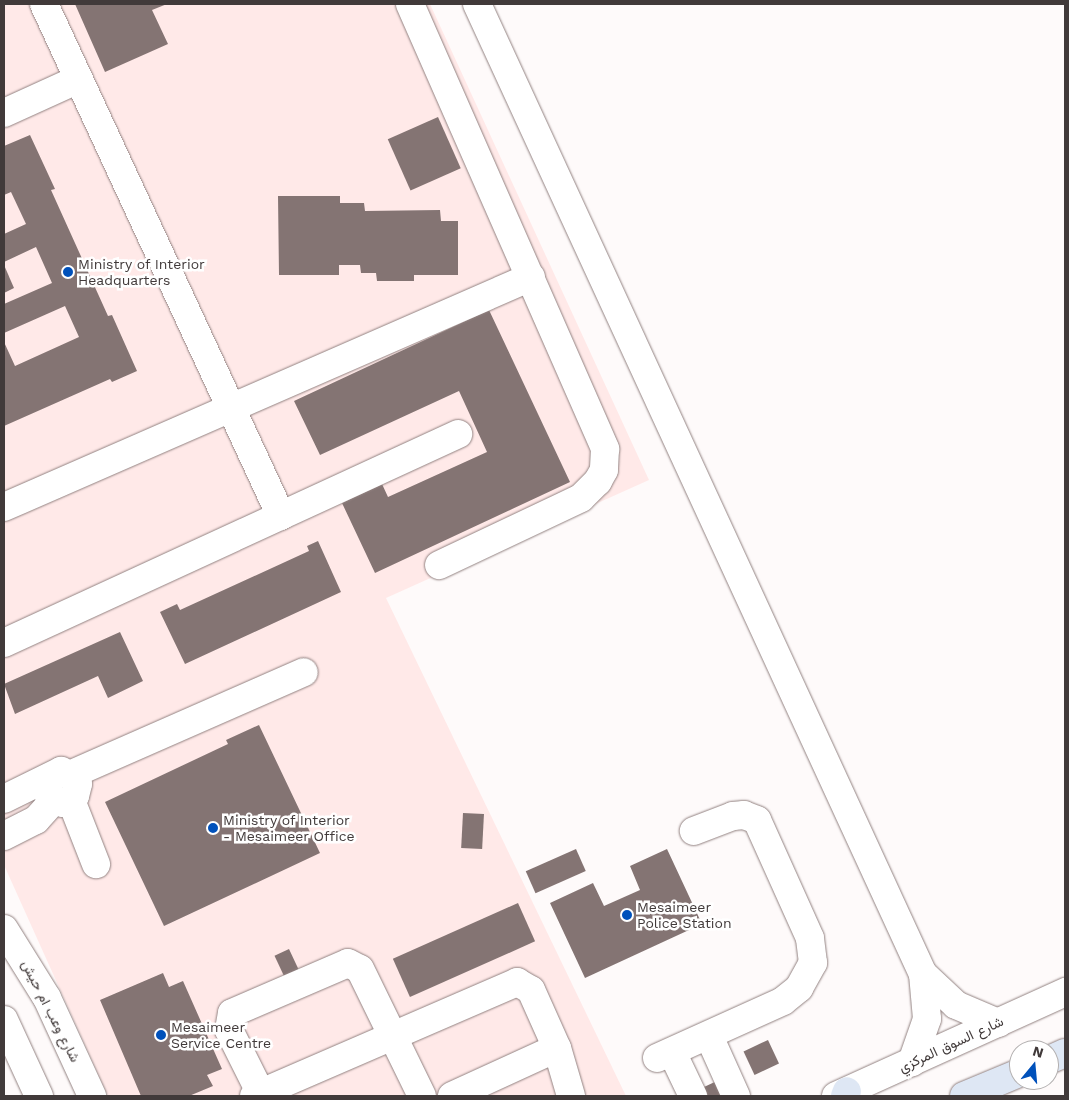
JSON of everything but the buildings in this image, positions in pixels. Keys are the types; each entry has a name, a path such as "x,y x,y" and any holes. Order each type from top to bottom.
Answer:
{"main road":[{"path":"964,1096 1009,1077"}],"street":[{"path":"44,4 281,516"},
{"path":"410,4 603,438 604,470 594,486 581,498 439,565"},
{"path":"477,4 923,974 926,1019 912,1062"},
{"path":"4,113 79,79"},
{"path":"4,507 230,406 531,277"},
{"path":"7,633 281,516 458,434"},
{"path":"4,799 61,788 304,672"},
{"path":"4,836 36,820 61,788"},
{"path":"61,788 96,864"},
{"path":"693,1096 665,1055 788,997 808,974 814,952 784,875 757,820 744,815 733,816 694,831"},
{"name":"شارع وعب ام حيش","path":"4,928 44,991 92,1096"},
{"path":"422,1096 394,1034 360,969 348,962 241,1008 229,1019 229,1030 259,1095 394,1034 517,982 531,990 557,1048 571,1096"},
{"path":"923,974 956,1005 998,1023"},
{"name":"شارع السوق المركزي","path":"843,1094 1065,992"},
{"path":"4,1020 39,1096"},
{"path":"708,1036 736,1096"},
{"path":"452,1096 557,1048"}],"shaded area":[{"path":"4,4 430,4 649,480 386,598 626,1096 108,1096 4,865"}],"place":[{"name":"Ministry of Interior Headquarters","path":"68,272"},
{"name":"Ministry of Interior - Mesaimeer Office","path":"213,828"},
{"name":"Mesaimeer Police Station","path":"627,915"},
{"name":"Mesaimeer Service Centre","path":"161,1035"}]}
